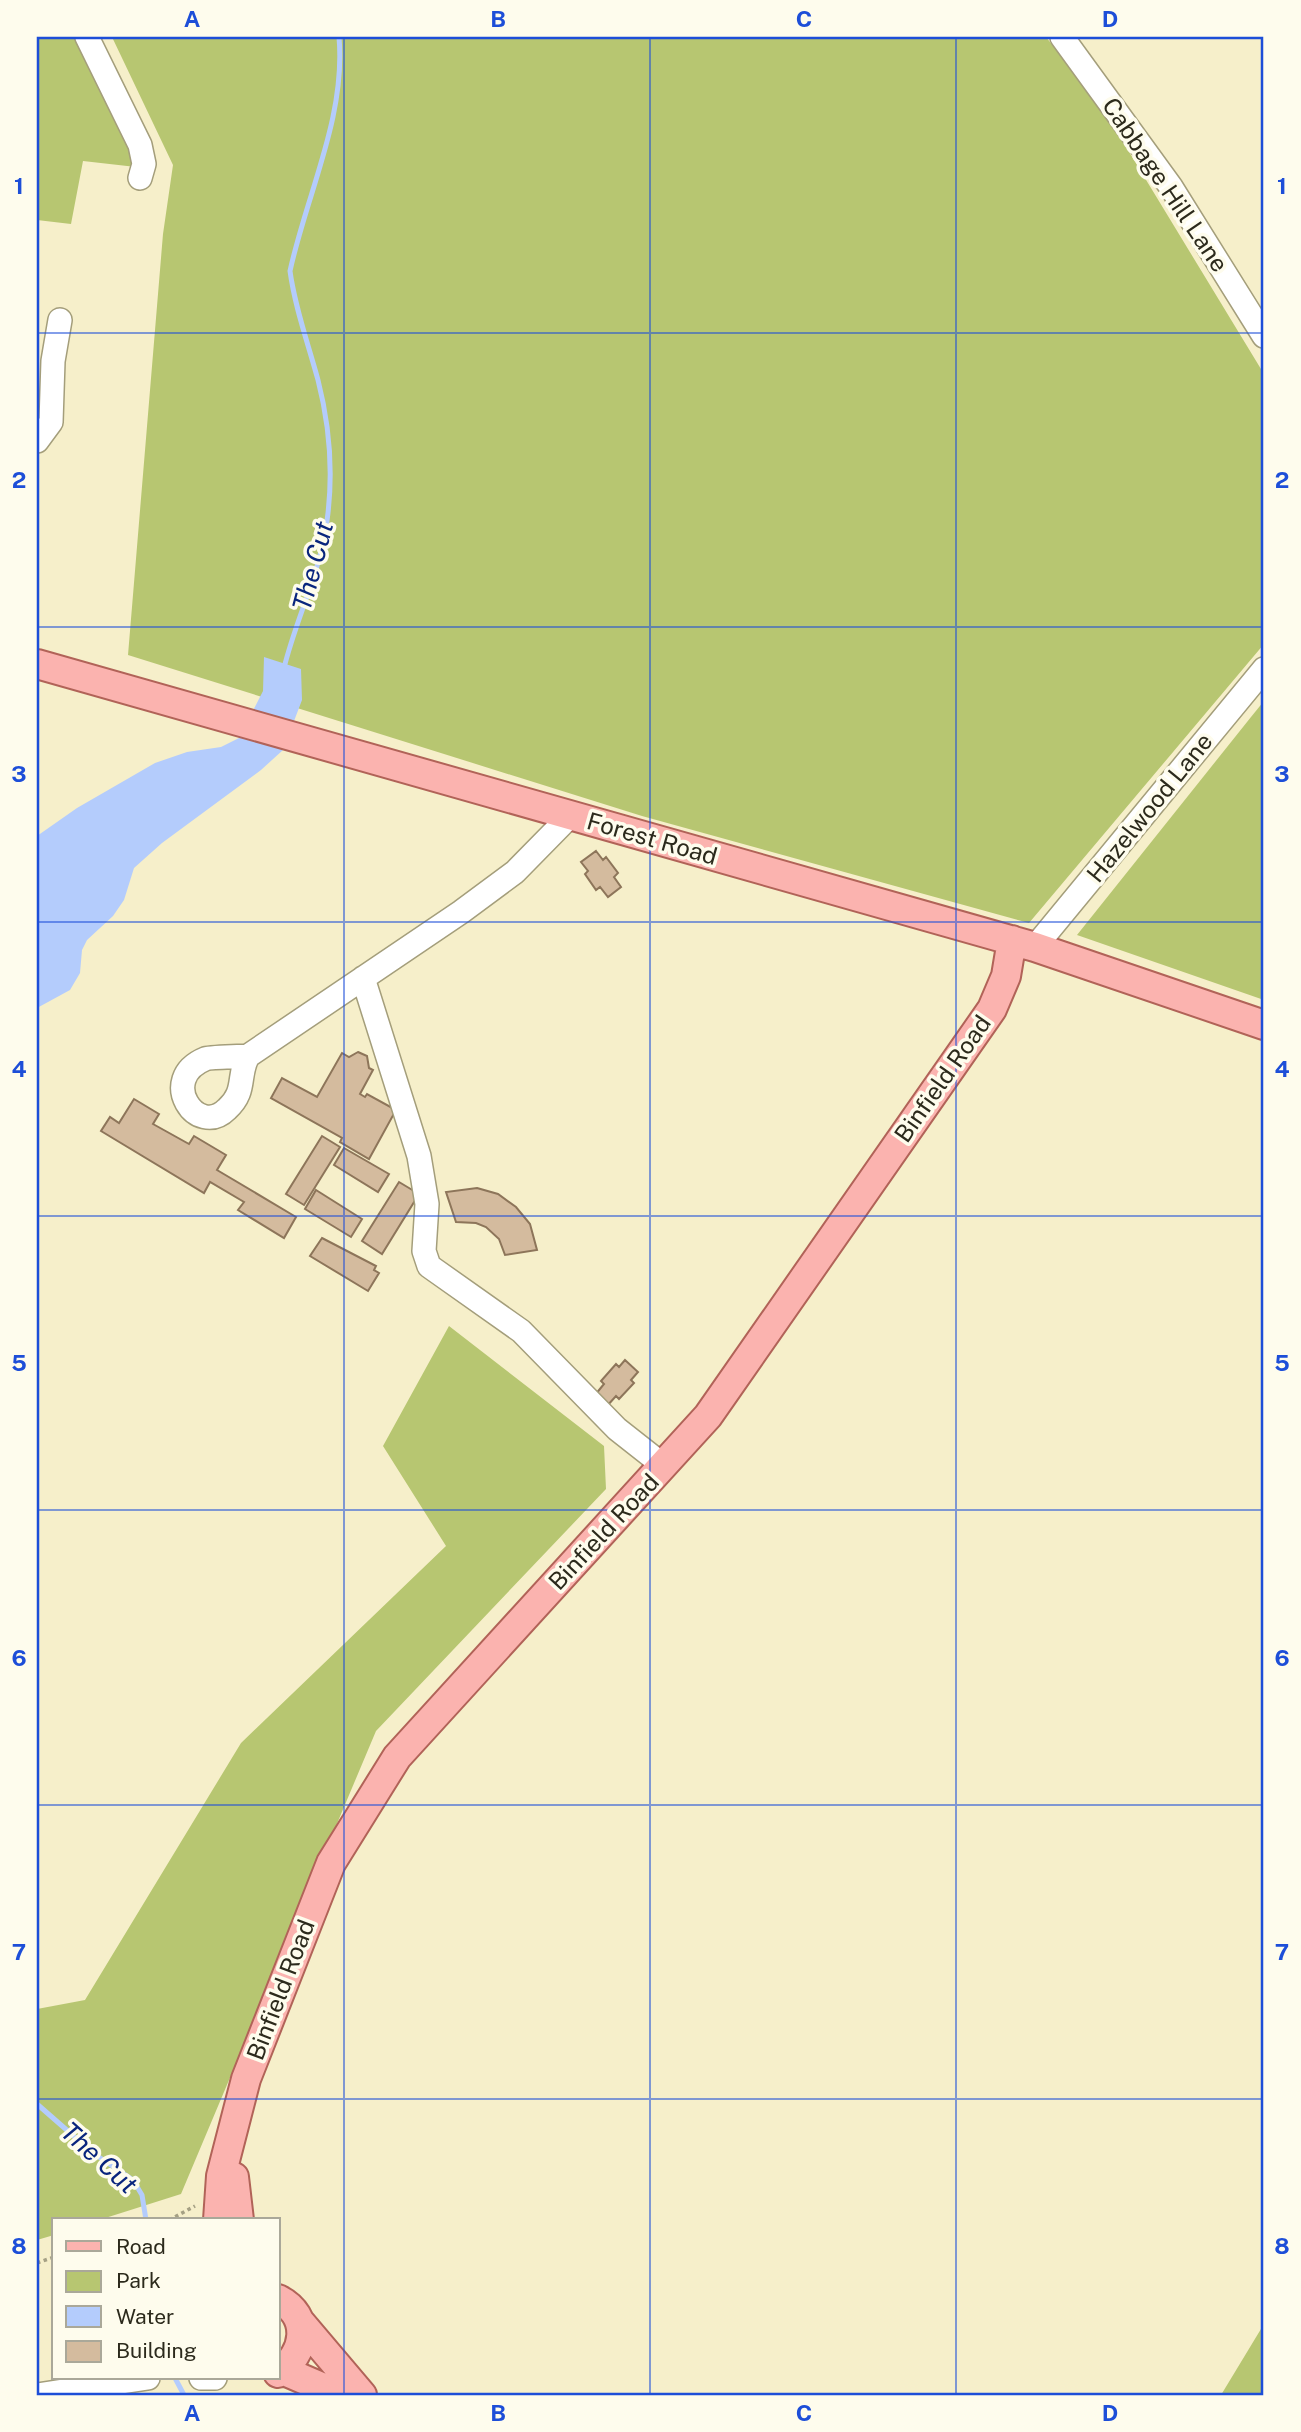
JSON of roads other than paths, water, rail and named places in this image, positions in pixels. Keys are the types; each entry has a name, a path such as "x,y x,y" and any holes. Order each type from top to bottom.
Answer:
{"main road":[{"name":"Forest Road","path":"37,664 303,742 1023,944 1264,1025"},
{"name":"Binfield Road","path":"207,2213 221,2176 246,2079 331,1863 397,1757 708,1416 992,1009 1023,944"},
{"name":"Binfield Road","path":"231,2140 239,2218"},
{"path":"280,2300 287,2303 362,2395"},
{"path":"301,2323 303,2337 299,2352 280,2372 341,2395"}],"street":[{"path":"87,37 140,145 144,164 140,178"},
{"name":"Cabbage Hill Lane","path":"1062,37 1171,187 1264,336"},
{"path":"37,441 51,422 46,349 60,320"},
{"name":"Hazelwood Lane","path":"1023,944 1264,669"},
{"path":"248,1056 515,872 570,816"},
{"path":"363,978 419,1156 427,1204 424,1251 429,1266 521,1331 617,1429 664,1466"},
{"path":"37,2395 131,2380"}],"water":[{"path":"264,657 301,669 302,700 283,750 261,770 162,843 134,868 124,900 113,916 87,940 82,950 80,973 70,990 37,1008 37,836 77,808 155,763 187,752 221,747 239,738 263,691"}],"waterway":[{"name":"The Cut","path":"284,668 315,573 328,513 330,463 325,413 290,271 331,126 340,67 339,37"},
{"name":"The Cut","path":"37,2104 93,2153 133,2180 142,2195 146,2218"},
{"name":"The Cut","path":"176,2380 184,2395"}]}
